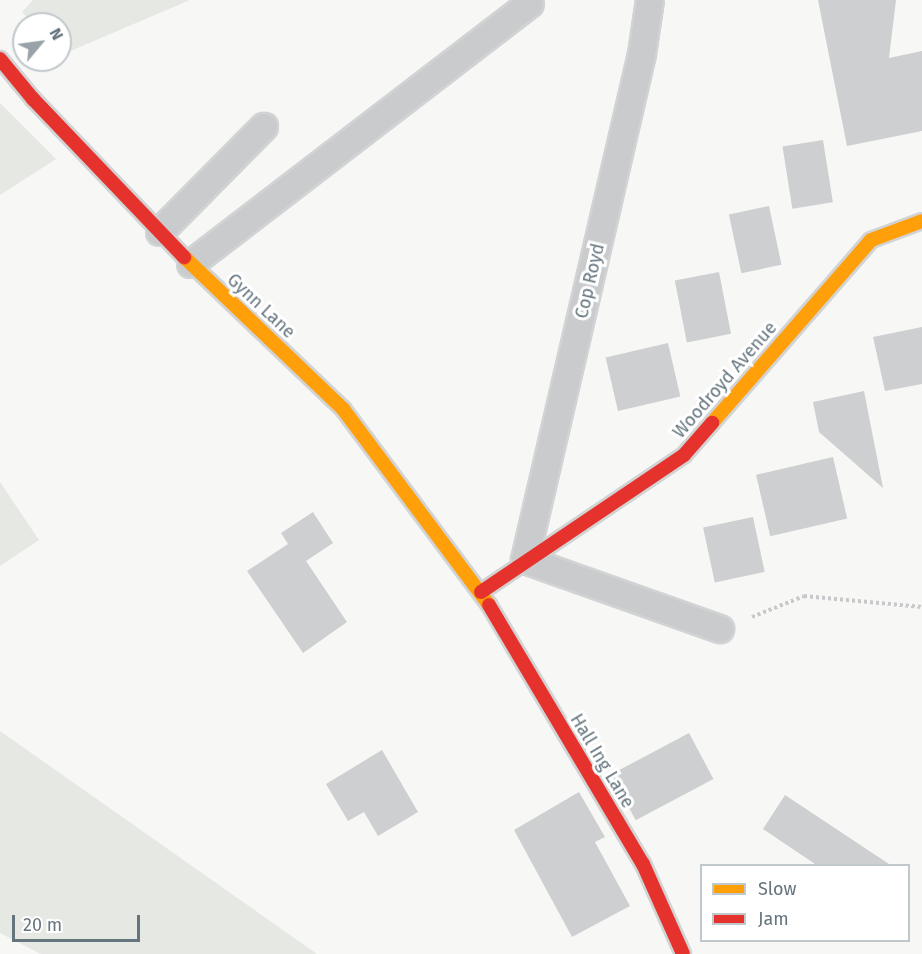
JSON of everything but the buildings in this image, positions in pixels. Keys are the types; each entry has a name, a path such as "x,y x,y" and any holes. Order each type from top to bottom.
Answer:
{"street":[{"name":"Gynn Lane","path":"0,59 33,99 190,264 344,409 481,592"},
{"name":"Woodroyd Avenue","path":"481,592 525,560 684,455 871,240 922,221"},
{"name":"Hall Ing Lane","path":"481,592 643,864 682,954"}],"lane":[{"name":"Cop Royd","path":"525,560 642,54 650,0"},
{"path":"190,264 530,4"},
{"path":"160,232 264,127"},
{"path":"525,560 720,629"}],"path":[{"path":"720,629 804,596 922,607"}],"shaded area":[{"path":"33,0 190,0 72,50 72,12 22,12"},
{"path":"0,103 56,159 0,195"},
{"path":"0,482 39,540 0,566"},
{"path":"0,731 317,954 41,954 0,933"}],"traffic: slow":[{"path":"712,423 871,240 922,221"},
{"path":"184,257 343,409 489,605"}],"traffic: jam":[{"path":"0,59 33,99 184,257"},
{"path":"481,592 684,455 712,423"},
{"path":"489,605 643,864 683,954"}]}
